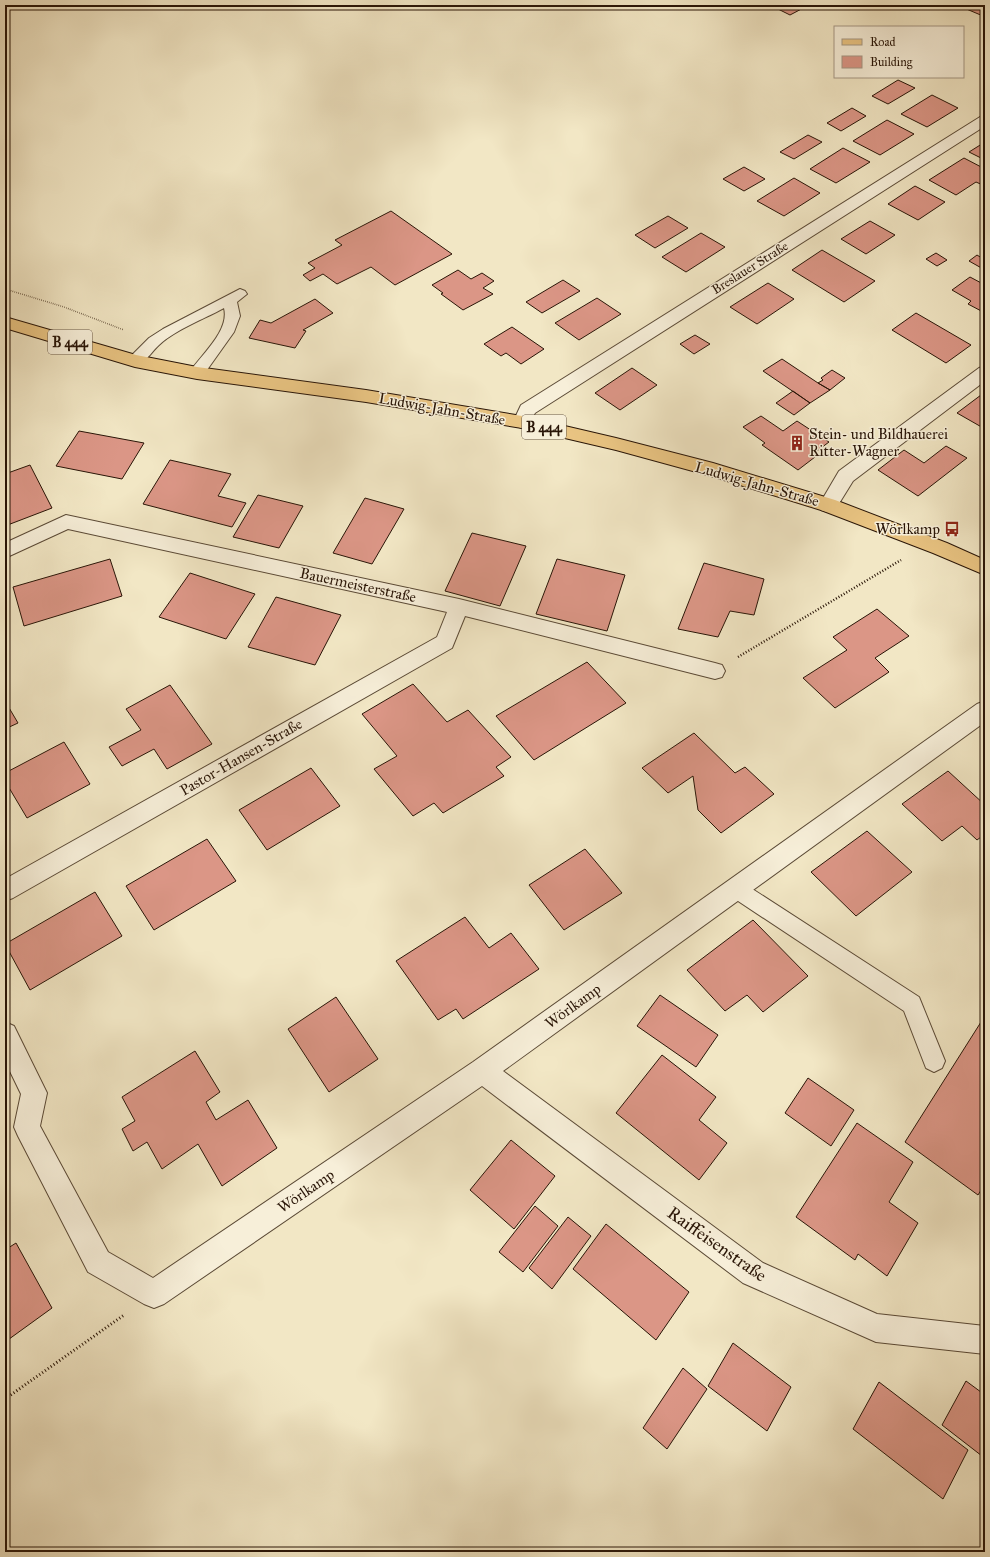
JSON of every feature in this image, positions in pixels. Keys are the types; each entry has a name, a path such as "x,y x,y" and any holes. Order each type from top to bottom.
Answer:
{"main road":[{"name":"Ludwig-Jahn-Straße","path":"5,322 135,361 197,373 366,396 522,422 713,470 828,505 940,548 985,568"}],"street":[{"name":"Breslauer Straße","path":"522,422 527,409 985,120"},
{"path":"828,505 846,476 985,372"},
{"name":"Bauermeisterstraße","path":"5,551 66,522 459,607 715,671"},
{"name":"Pastor-Hansen-Straße","path":"5,891 445,642 459,607"},
{"name":"Wörlkamp","path":"154,1294 482,1072 985,710"},
{"path":"5,1034 34,1093 27,1127 98,1262 154,1294"},
{"name":"Raiffeisenstraße","path":"482,1072 753,1274 876,1328 985,1340"}],"lane":[{"path":"135,361 154,341 234,297 233,316 227,332 197,373"},
{"path":"736,889 912,1004 934,1061"}],"path":[{"path":"5,289 64,307 154,341"},
{"path":"715,671 904,558"},
{"path":"5,1399 154,1294"}],"building":[{"path":"770,5 809,5 790,15"},
{"path":"957,5 985,5 985,15 983,16"},
{"path":"898,80 915,88 888,104 872,96"},
{"path":"932,95 958,108 927,127 901,114"},
{"path":"852,108 866,116 841,131 827,123"},
{"path":"887,120 914,134 880,155 853,141"},
{"path":"808,135 822,142 794,159 780,152"},
{"path":"985,142 985,160 969,152"},
{"path":"843,148 870,162 836,183 810,169"},
{"path":"964,158 985,169 985,186 976,182 956,195 929,180"},
{"path":"744,167 765,179 744,191 723,179"},
{"path":"794,178 820,193 784,216 757,201"},
{"path":"915,186 945,202 918,220 888,204"},
{"path":"391,211 452,254 395,285 371,267 337,284 323,274 310,281 303,275 315,268 308,263 342,245 335,240"},
{"path":"668,216 688,228 655,248 635,235"},
{"path":"870,221 895,235 866,254 841,239"},
{"path":"701,233 725,247 686,272 662,257"},
{"path":"822,250 875,281 844,302 792,270"},
{"path":"936,253 947,260 937,266 926,259"},
{"path":"977,255 985,260 985,270 969,261"},
{"path":"458,270 471,279 482,273 494,281 483,288 493,294 463,310 441,294 443,293 432,285"},
{"path":"970,277 985,285 985,313 968,304 971,301 952,290"},
{"path":"563,280 580,291 542,313 526,302"},
{"path":"768,283 794,299 757,324 730,307"},
{"path":"597,298 621,314 579,340 555,323"},
{"path":"315,299 333,313 303,330 306,331 295,348 249,338 260,320 271,323"},
{"path":"916,313 971,345 946,363 892,330"},
{"path":"512,327 544,349 521,364 506,353 501,356 484,344"},
{"path":"695,335 710,344 694,354 680,344"},
{"path":"782,359 830,390 810,403 763,371"},
{"path":"632,368 657,385 620,410 595,393"},
{"path":"832,370 845,378 830,390 818,383 823,380 821,378"},
{"path":"793,391 810,403 794,415 776,403"},
{"path":"985,392 985,429 957,413"},
{"name":"Stein- und Bildhauerei Ritter-Wagner","path":"761,416 783,431 797,421 829,442 813,454 815,457 798,470 762,445 765,443 743,427"},
{"path":"79,431 144,443 122,479 56,466"},
{"path":"946,446 967,458 918,496 878,470 904,450 924,463"},
{"path":"170,460 231,474 218,496 246,503 232,527 143,504"},
{"path":"30,465 52,508 5,526 5,474"},
{"path":"258,495 303,506 279,548 233,537"},
{"path":"365,498 404,509 372,564 333,553"},
{"path":"472,533 526,546 500,606 445,591"},
{"path":"110,559 122,596 24,626 13,587"},
{"path":"557,559 625,575 607,631 536,614"},
{"path":"704,563 764,579 754,615 730,611 718,637 678,629"},
{"path":"190,573 255,594 226,639 159,617"},
{"path":"276,597 341,615 315,665 248,647"},
{"path":"877,609 909,636 875,658 889,672 835,708 803,678 847,650 833,637"},
{"path":"587,662 626,703 534,760 496,716"},
{"path":"413,684 447,722 468,710 511,757 496,767 504,776 443,813 434,803 413,816 374,769 397,756 362,714"},
{"path":"170,685 212,744 167,769 154,749 122,766 109,747 141,730 126,709"},
{"path":"5,701 18,723 5,729"},
{"path":"694,733 735,773 745,767 774,794 721,833 698,810 693,776 668,793 642,768"},
{"path":"64,742 90,784 27,818 5,781 5,773"},
{"path":"311,768 340,806 267,850 239,810"},
{"path":"948,771 985,805 985,809 980,813 985,817 985,834 977,840 962,826 942,841 902,804"},
{"path":"867,831 912,872 856,916 811,872"},
{"path":"207,839 236,881 154,930 126,886"},
{"path":"585,849 622,893 564,930 529,885"},
{"path":"95,892 122,936 30,990 5,944"},
{"path":"465,917 489,948 511,933 539,969 463,1019 456,1009 438,1020 396,961"},
{"path":"753,920 808,976 763,1012 747,995 725,1011 687,970"},
{"path":"660,995 718,1035 696,1067 637,1026"},
{"path":"336,997 378,1059 329,1092 288,1029"},
{"path":"981,1022 985,1024 985,1184 978,1195 905,1142"},
{"path":"195,1051 220,1092 206,1102 216,1120 248,1100 277,1148 222,1186 198,1144 162,1169 147,1142 133,1151 122,1129 135,1121 122,1097"},
{"path":"662,1055 716,1097 699,1120 727,1143 699,1180 616,1113"},
{"path":"808,1078 854,1110 831,1146 785,1113"},
{"path":"857,1123 913,1162 889,1202 918,1223 887,1276 858,1254 855,1260 796,1217"},
{"path":"511,1140 555,1176 514,1229 470,1190"},
{"path":"535,1206 558,1226 523,1272 499,1252"},
{"path":"568,1217 591,1236 552,1289 529,1268"},
{"path":"606,1224 689,1292 656,1340 573,1269"},
{"path":"16,1243 52,1308 5,1342 5,1250"},
{"path":"733,1343 791,1387 767,1431 708,1386"},
{"path":"683,1368 707,1389 667,1449 643,1428"},
{"path":"966,1381 985,1395 985,1451 982,1456 942,1425"},
{"path":"879,1382 968,1450 943,1499 853,1429"}],"place":[{"name":"Stein- und Bildhauerei Ritter-Wagner","path":"797,443"},
{"name":"Wörlkamp","path":"952,529"}]}
